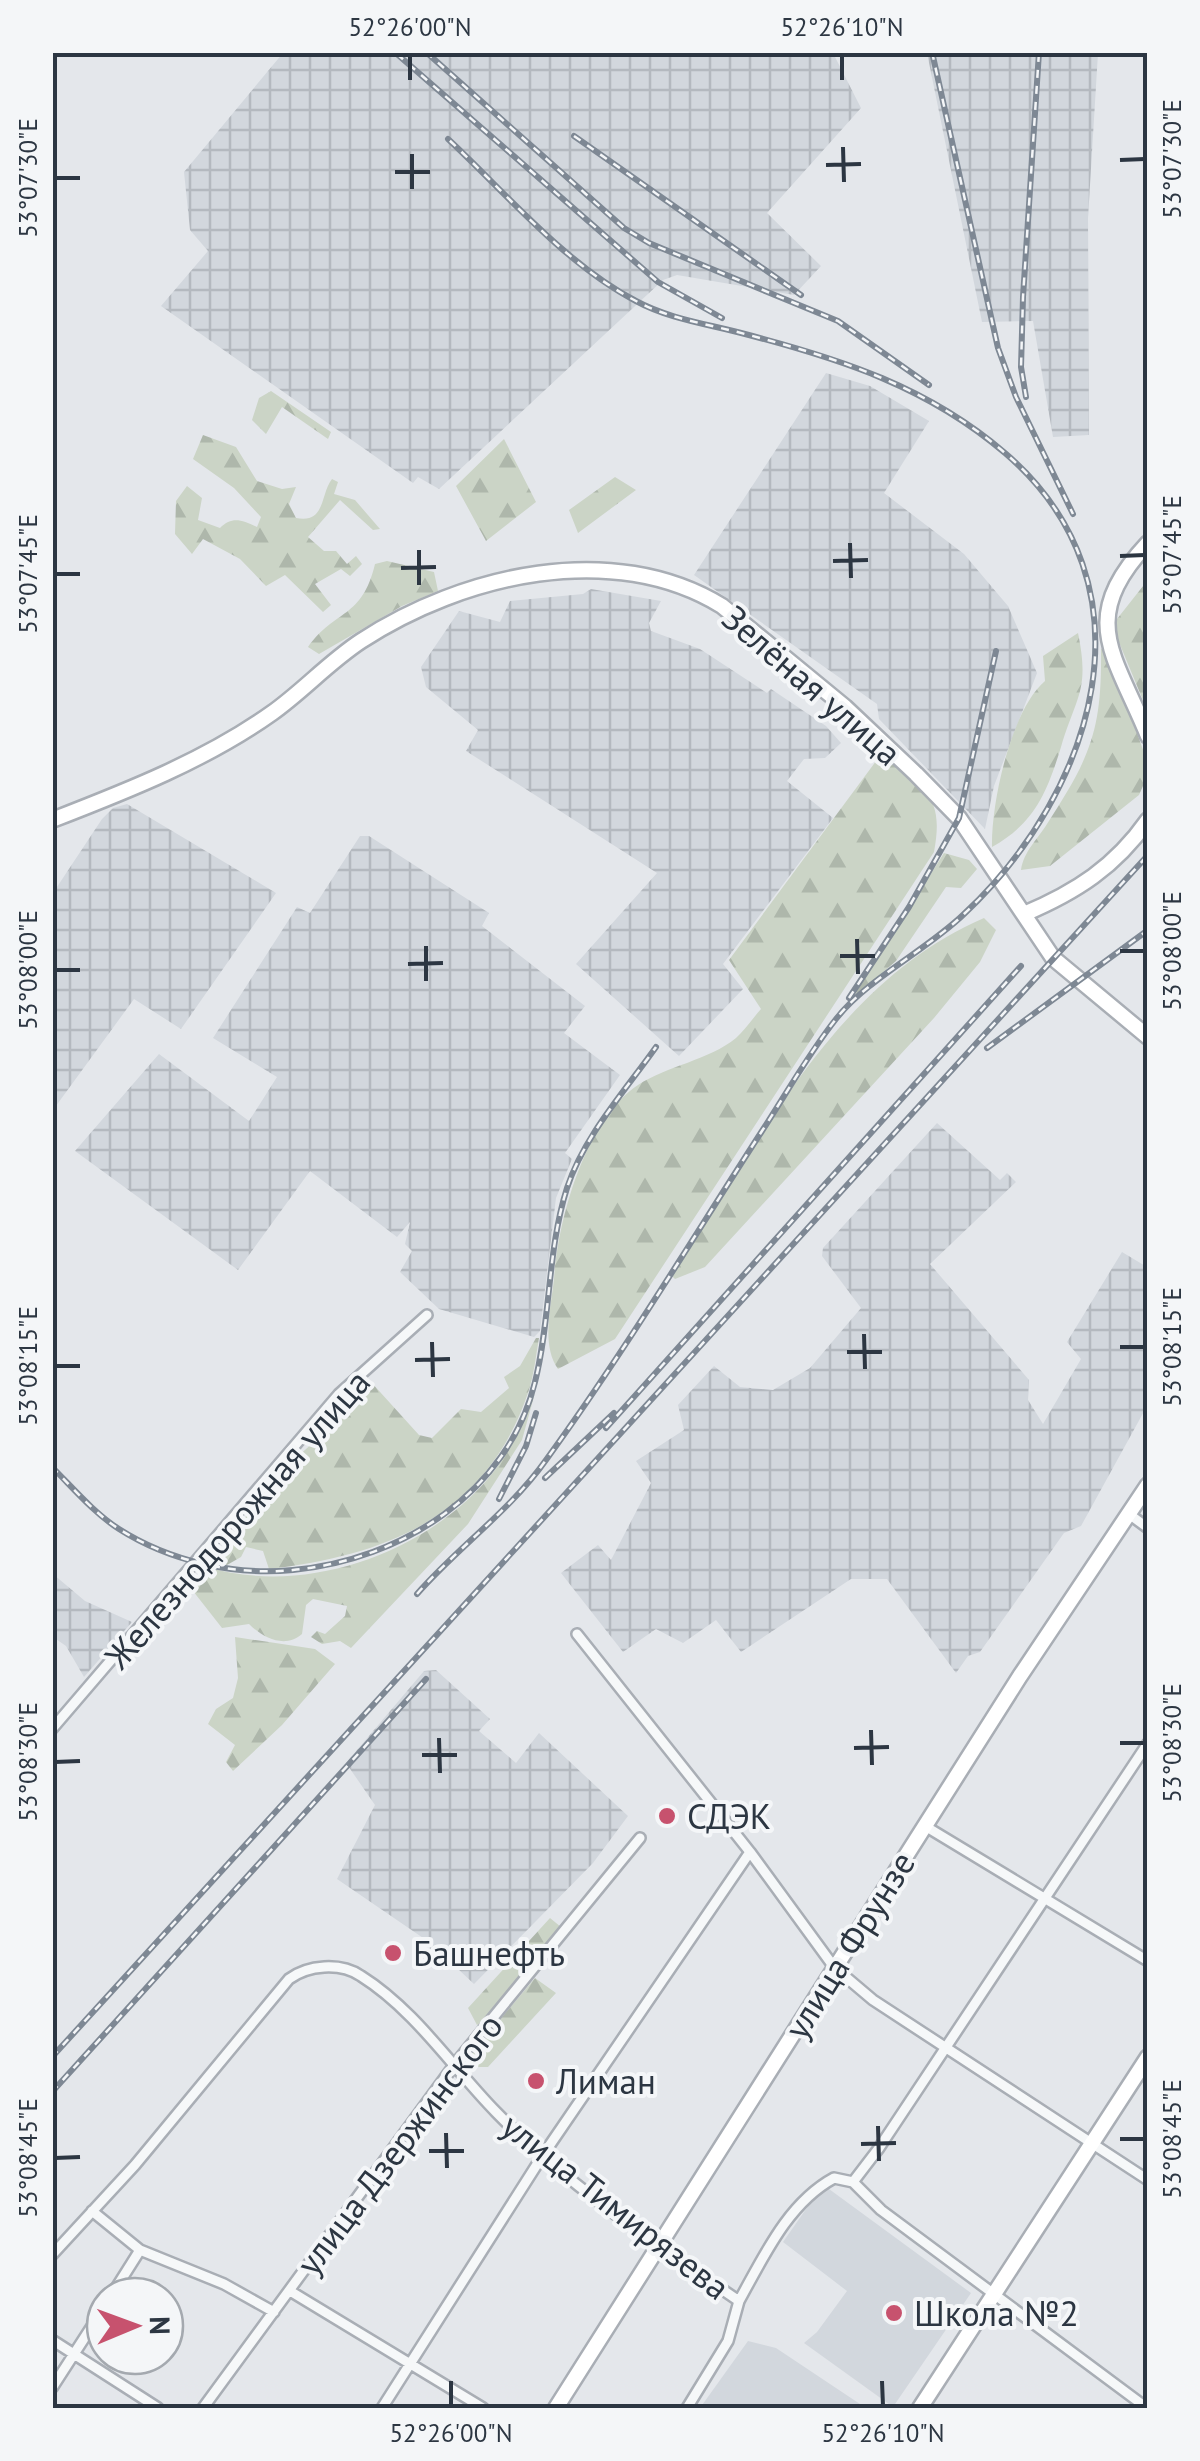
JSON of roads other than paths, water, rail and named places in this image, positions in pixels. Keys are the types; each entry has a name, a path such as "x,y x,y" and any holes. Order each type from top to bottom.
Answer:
{"street":[{"path":"1148,543 1113,589 1105,627 1148,736"},
{"name":"Зелёная улица","path":"52,820 128,790 211,750 271,713 358,643 406,614 468,588 509,579 616,572 702,594 772,644 844,707 958,818 1053,958 1148,1037"},
{"path":"1024,914 1072,894 1097,877 1148,820"},
{"name":"Железнодорожная улица","path":"52,1728 339,1394 426,1314"},
{"name":"улица Фрунзе","path":"556,2408 924,1826 1148,1484"},
{"path":"1129,1514 1148,1528"},
{"path":"577,1634 750,1852 834,1967 948,2050 1148,2180"},
{"path":"852,2182 948,2050 1148,1743"},
{"path":"924,1826 1148,1961"},
{"name":"улица Дзержинского","path":"203,2408 456,2064 640,1838"},
{"path":"382,2408 543,2154 750,1852"},
{"name":"улица Тимирязева","path":"92,2211 135,2165 288,1979 302,1970 335,1967 359,1974 456,2064 495,2112 543,2154 658,2246 739,2301 728,2341 687,2408"},
{"path":"920,2408 1148,2056"},
{"path":"739,2301 780,2230 814,2189 834,2178 852,2182 881,2210 1148,2408"},
{"path":"52,2254 92,2211 140,2250 224,2284 274,2312"},
{"path":"124,2276 140,2250"},
{"path":"290,2291 483,2408"},
{"path":"52,2388 85,2338"},
{"path":"52,2340 158,2408"}],"railway":[{"path":"426,52 624,228 649,243 838,321 929,385"},
{"path":"932,52 998,348 1016,397 1073,514"},
{"path":"1026,397 1021,367 1023,297 1039,52"},
{"path":"397,54 658,282 722,318"},
{"path":"574,136 801,295"},
{"path":"417,1594 516,1496 546,1460 836,1019 864,991 964,914 1010,864 1047,809 1075,749 1092,687 1095,625 1082,564 1053,506 1005,453 976,430 914,393 849,365 675,317 636,301 561,248 448,139"},
{"path":"849,998 909,907 959,818 996,651"},
{"path":"52,2057 1148,855"},
{"path":"987,1048 1148,930"},
{"path":"606,1428 1021,966"},
{"path":"52,1467 92,1508 138,1540 181,1558 248,1571 333,1564 373,1552 444,1514 475,1488 501,1457 521,1422 540,1358 556,1236 567,1188 594,1132 656,1047"},
{"path":"499,1499 526,1446 536,1413"},
{"path":"545,1478 614,1413"},
{"path":"52,2092 426,1679"}],"place":[{"name":"СДЭК","path":"667,1816"},
{"name":"Башнефть","path":"393,1953"},
{"name":"Лиман","path":"536,2081"},
{"name":"Школа №2","path":"894,2313"}]}
